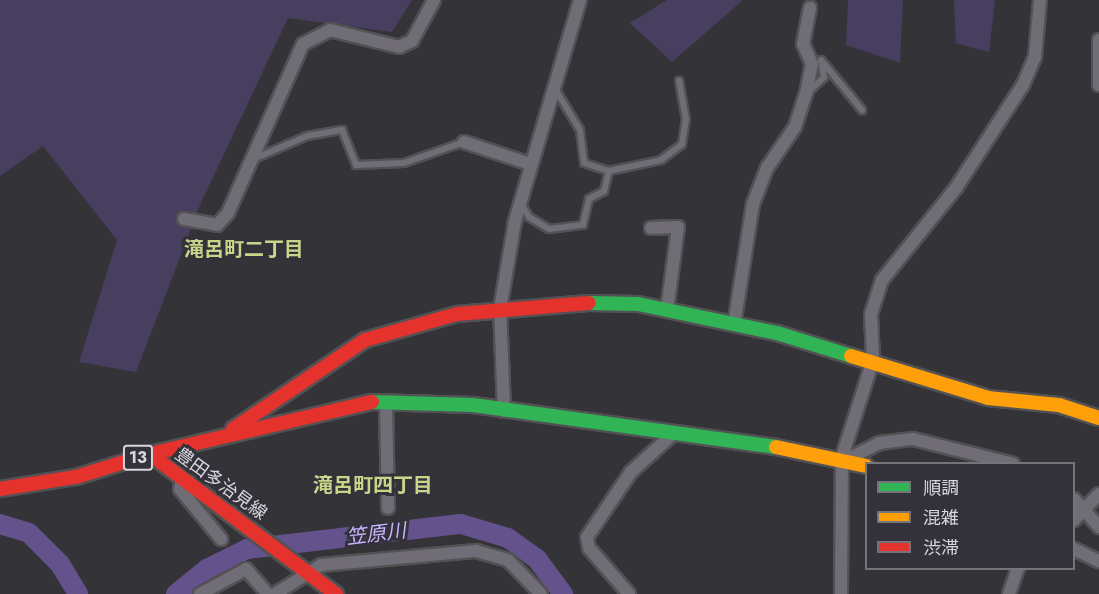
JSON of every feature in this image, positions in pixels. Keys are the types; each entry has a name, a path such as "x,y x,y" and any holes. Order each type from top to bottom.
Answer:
{"street":[{"path":"184,219 217,225 251,160 303,44 330,30 399,47 412,41 434,0"},
{"path":"504,411 500,309 520,202 530,164 557,92 580,0"},
{"path":"841,594 845,458 873,360 871,314 882,280 956,188 1023,85 1035,57 1040,0"},
{"path":"734,325 753,204 767,168 795,127 806,94 812,64 803,44 810,8"},
{"path":"1099,40 1099,85"},
{"path":"464,142 530,164"},
{"path":"651,228 678,227 667,310"},
{"path":"233,429 365,340 458,314 566,303 667,310 873,360 988,398 1059,405 1099,418"},
{"path":"150,454 233,429 363,402 504,411 674,432 845,458 865,465"},
{"path":"386,403 388,508"},
{"path":"629,594 589,548 587,537 631,472 674,432"},
{"path":"845,458 879,443 913,439 1005,462"},
{"name":"豊田多治見線","path":"0,489 76,477 150,454 254,530 336,594"},
{"path":"182,477 180,489 221,540"},
{"path":"1099,494 1078,516 1099,527"},
{"path":"1075,549 1099,561"},
{"path":"275,594 303,568 336,562 483,551 508,560 541,594"},
{"path":"200,594 246,569 268,594"},
{"path":"1009,594 1017,570"}],"lane":[{"path":"806,94 824,77 821,60 862,110"},
{"path":"557,92 580,130 584,163 609,171 661,160 682,144 686,120 679,81"},
{"path":"251,160 307,136 342,130 356,165 404,163 464,142"},
{"path":"520,202 529,217 549,230 573,228 588,220 589,199 604,191 609,171"}],"shaded area":[{"path":"0,0 412,0 392,32 288,18 200,205 136,372 79,362 117,240 43,146 0,176"},
{"path":"667,0 743,0 672,62 630,23"},
{"path":"848,0 903,0 900,63 846,45"},
{"path":"954,0 995,0 989,52 956,43"}],"waterway":[{"name":"笠原川","path":"0,524 29,533 60,564 78,594"},
{"name":"笠原川","path":"176,594 207,569 247,549 461,524 508,538 537,559 563,594"}],"traffic: fast":[{"path":"589,303 638,304 777,333 851,356"},
{"path":"372,402 473,405 776,447"}],"traffic: slow":[{"path":"851,356 988,398 1059,405 1099,418"},
{"path":"776,447 865,466"}],"traffic: jam":[{"path":"233,429 365,340 457,314 589,303"},
{"path":"150,454 372,402"},
{"path":"0,489 76,477 150,454 336,594"}],"district":[{"name":"滝呂町二丁目","path":"244,249"},
{"name":"滝呂町四丁目","path":"373,485"}]}
